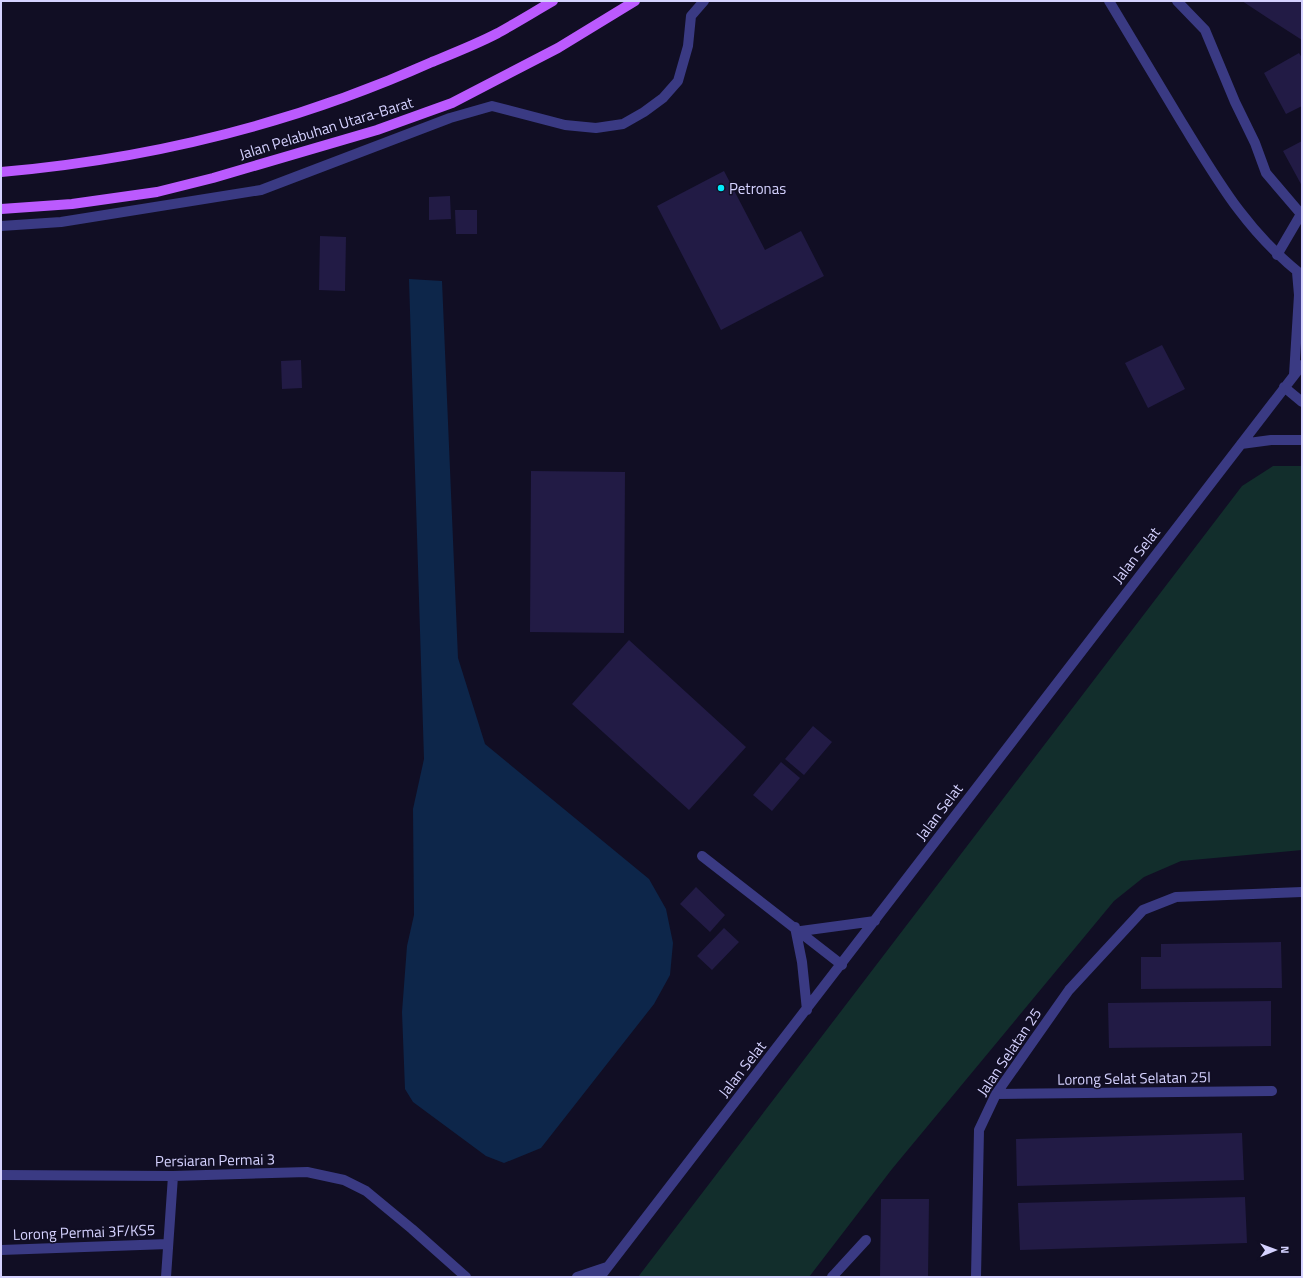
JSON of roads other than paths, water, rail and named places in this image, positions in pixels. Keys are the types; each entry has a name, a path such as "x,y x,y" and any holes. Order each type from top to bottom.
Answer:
{"main road":[{"name":"Jalan Pelabuhan Utara-Barat","path":"1,172 80,163 185,144 281,119 386,83 497,33 553,1"},
{"name":"Jalan Pelabuhan Utara-Barat","path":"1,209 72,204 157,192 213,178 377,130 452,102 558,48 635,1"}],"street":[{"path":"1,226 61,222 261,190 450,118 492,106 565,125 596,128 623,124 644,112 663,98 678,81 688,46 691,16 704,1"},
{"path":"1109,1 1221,188 1243,218 1277,256 1298,270 1299,295 1294,375"},
{"path":"1177,1 1206,30 1235,102 1255,143 1266,173 1300,214 1277,256"},
{"name":"Jalan Selat","path":"600,1277 842,965 1027,720 1302,365"},
{"path":"1284,387 1302,402"},
{"path":"1241,444 1271,440 1302,440"},
{"path":"702,856 798,929 842,965"},
{"name":"Jalan Selatan 25","path":"976,1277 979,1130 996,1094 1069,990 1143,910 1176,897 1302,892"},
{"path":"798,929 875,921"},
{"path":"798,929 806,1010"},
{"name":"Lorong Selat Selatan 25I","path":"996,1094 1272,1091"},
{"name":"Persiaran Permai 3","path":"1,1175 173,1176 307,1172 344,1180 366,1191 466,1277"},
{"path":"166,1277 173,1176"},
{"path":"832,1277 866,1240"},
{"name":"Lorong Permai 3F/KS5","path":"1,1250 168,1244"},
{"path":"577,1277 608,1266"}],"water":[{"path":"409,279 442,281 458,658 485,744 649,879 666,909 673,943 670,975 654,1004 541,1148 504,1163 486,1156 413,1102 405,1089 402,1012 407,946 414,915 413,809 424,759"}],"place":[{"name":"Petronas","path":"721,188"}]}
